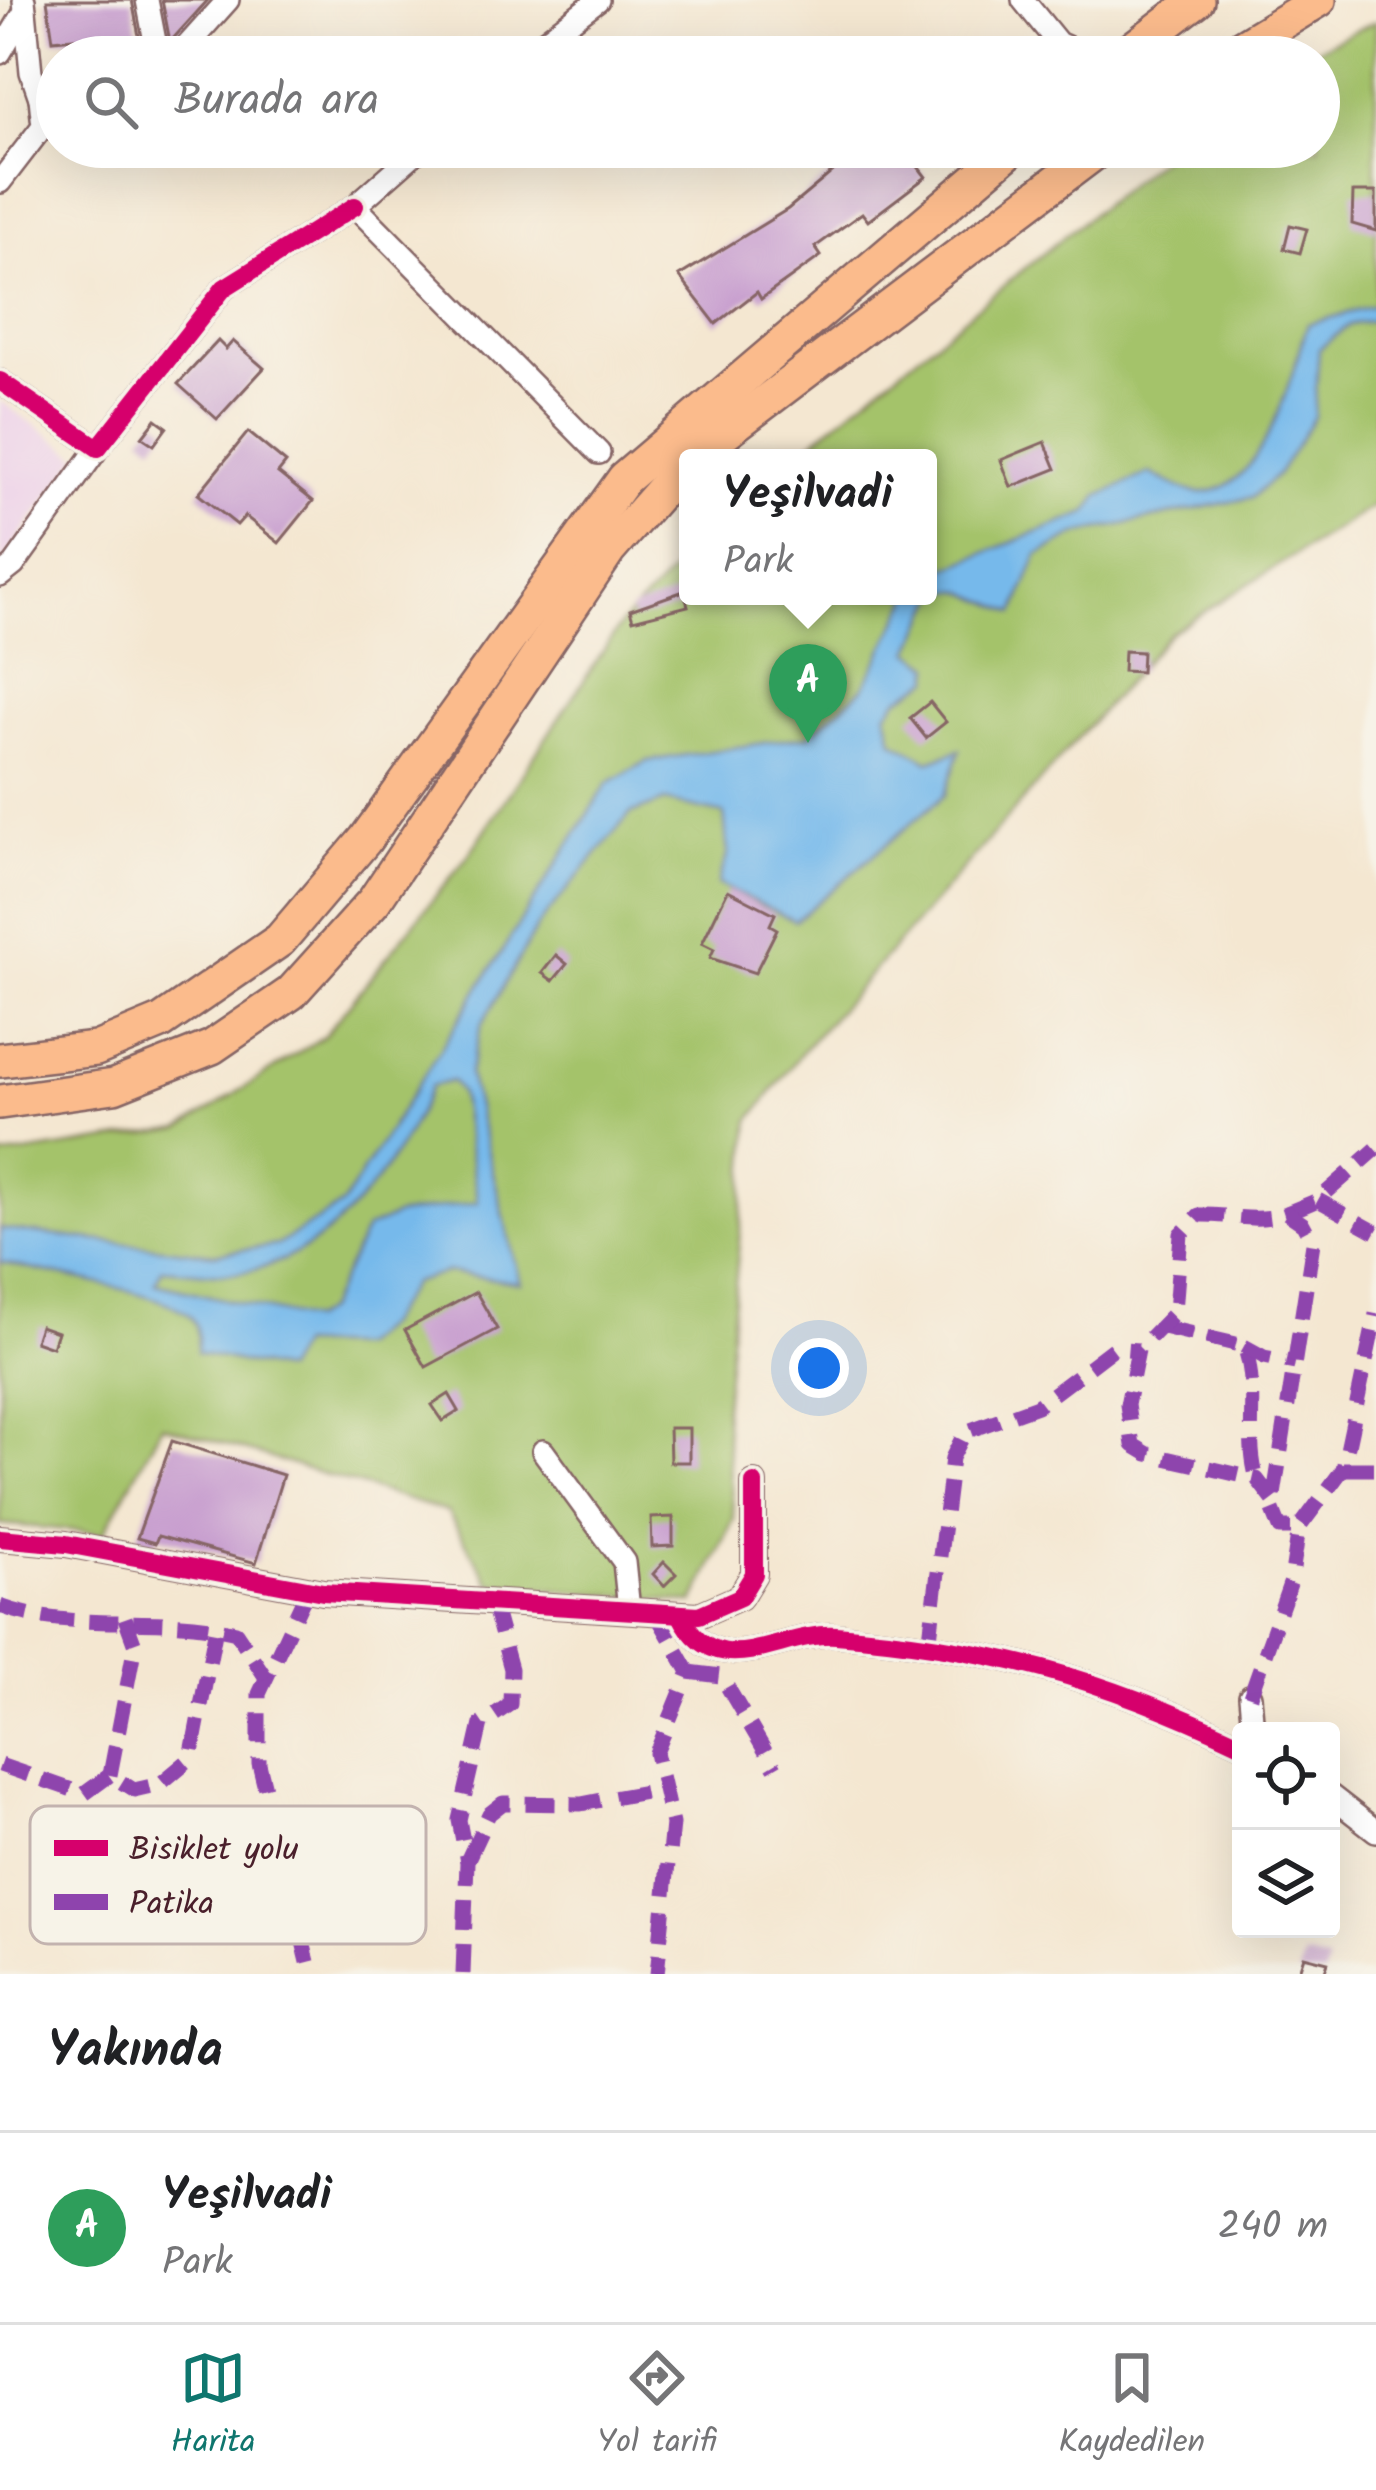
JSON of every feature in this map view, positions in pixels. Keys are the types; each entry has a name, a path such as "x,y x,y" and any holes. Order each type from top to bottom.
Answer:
{"main road":[{"path":"1150,36 1197,0"},
{"path":"1260,36 1319,0"},
{"path":"0,1060 95,1048 161,1022 280,940 365,840 624,478 989,168"},
{"path":"702,449 1074,168"},
{"path":"0,1102 114,1086 212,1048 291,993 374,901 609,550 679,470"}],"street":[{"path":"147,0 154,36"},
{"path":"196,36 228,0"},
{"path":"551,36 598,0"},
{"path":"1023,0 1052,36"},
{"path":"0,10 25,5"},
{"path":"0,52 25,5"},
{"path":"25,5 31,72 36,81"},
{"path":"0,182 36,136"},
{"path":"0,575 14,565 98,448 224,289 355,206 398,168"},
{"path":"355,206 599,453"},
{"path":"0,381 98,448"},
{"path":"543,1451 624,1562 629,1610"},
{"path":"0,1538 66,1544 322,1592 698,1615 740,1597 754,1574 754,1484"},
{"path":"680,1613 687,1628 725,1652 754,1653 829,1634 952,1649 1070,1673 1143,1697 1232,1740"},
{"path":"1250,1696 1252,1722"},
{"path":"1340,1803 1376,1831"}],"shaded area":[{"path":"0,401 79,456 0,563"}],"green space":[{"path":"1376,21 1376,504 1170,633 801,1053 750,1121 724,1409 734,1519 694,1603 491,1583 447,1512 162,1425 104,1533 0,1524 0,1157 181,1129 324,1036 470,853 621,624 679,565 679,605 937,605 937,449 803,449 1148,168 1340,168 1340,38"}],"water":[{"path":"1376,305 1376,320 1349,325 1319,349 1314,417 1278,474 1253,497 1078,534 1038,555 1015,613 963,591 940,590 937,596 937,571 1087,513 1099,496 1150,473 1194,492 1218,489 1239,476 1256,456 1283,401 1308,324"},
{"path":"906,605 933,605 911,651 932,666 931,679 898,699 887,713 893,740 929,761 960,750 945,795 795,921 718,884 728,853 724,814 665,801 630,814 538,925 481,1026 469,1074 520,1283 448,1272 412,1283 385,1325 358,1347 299,1345 284,1371 197,1353 197,1329 191,1317 156,1299 0,1262 0,1229 213,1254 277,1245 342,1205 608,783 648,761 808,736 864,687","holes":["452,1081 460,1092 478,1202 398,1215 366,1229 326,1310 311,1320 155,1283 162,1269 237,1273 271,1265 302,1250 331,1229 379,1177 431,1086"]}],"building":[{"path":"47,0 132,0 139,36 52,36"},
{"path":"162,0 208,0 175,36 169,36"},
{"path":"837,168 919,168 926,177 868,221 862,213 815,247 821,256 761,299 757,292 716,324 679,276 788,209"},
{"path":"1353,192 1376,192 1376,231 1352,224"},
{"path":"1290,225 1307,229 1300,253 1284,249"},
{"path":"218,341 226,349 233,341 264,368 217,419 178,384"},
{"path":"156,419 167,427 154,445 142,437"},
{"path":"248,432 286,463 278,473 313,501 279,543 245,516 237,525 198,494"},
{"path":"1045,442 1056,469 1011,487 1001,460"},
{"path":"679,593 679,605 688,606 633,620 630,610"},
{"path":"1124,651 1142,652 1141,672 1123,671"},
{"path":"930,702 946,722 926,738 910,718"},
{"path":"728,890 775,914 770,925 777,929 755,973 710,958 714,949 702,943"},
{"path":"556,955 567,964 553,981 542,973"},
{"path":"476,1292 497,1329 426,1367 405,1330"},
{"path":"40,1326 57,1332 52,1347 35,1341"},
{"path":"449,1394 459,1411 443,1421 432,1405"},
{"path":"669,1428 689,1428 689,1462 670,1462"},
{"path":"172,1441 283,1475 256,1563 158,1536 155,1543 137,1538"},
{"path":"673,1517 673,1546 652,1547 651,1518"},
{"path":"664,1562 676,1574 664,1586 653,1574"},
{"path":"1304,1956 1328,1962 1324,1974 1298,1974"}],"marked path":[{"path":"1287,1213 1318,1200 1376,1149"},
{"path":"1318,1200 1376,1232"},
{"path":"1273,1500 1257,1479 1148,1454 1133,1445 1127,1405 1138,1350 1175,1312 1181,1234 1199,1215 1254,1218 1287,1213 1303,1224 1313,1243 1272,1508 1280,1528 1299,1528"},
{"path":"1250,1696 1291,1581 1299,1528 1343,1469 1376,1314"},
{"path":"1163,1327 1244,1346 1251,1379 1257,1479"},
{"path":"1244,1346 1264,1357 1295,1363"},
{"path":"929,1646 952,1458 965,1432 1037,1406 1114,1348 1138,1350"},
{"path":"1343,1469 1376,1469"},
{"path":"269,1806 259,1764 259,1694 308,1589"},
{"path":"463,1974 467,1862 459,1820 481,1724 510,1704 511,1669 492,1600"},
{"path":"0,1606 56,1619 176,1624 236,1632 266,1678"},
{"path":"655,1612 689,1672 656,1753 672,1824 657,1974"},
{"path":"110,1775 135,1645 125,1618"},
{"path":"0,1765 84,1794 110,1775 134,1790 160,1784 191,1758 216,1627"},
{"path":"689,1672 721,1676 775,1768"},
{"path":"468,1859 489,1814 503,1803 581,1804 662,1789"},
{"path":"304,1944 311,1974"}],"cycle path":[{"path":"0,381 98,448 224,288 355,206"},
{"path":"0,1538 66,1544 323,1592 699,1615 740,1597 754,1574 754,1483"},
{"path":"680,1614 695,1636 712,1648 730,1652 836,1635 995,1657 1141,1701 1232,1740"}],"place":[{"name":"Yeşilvadi","path":"808,743"}]}
